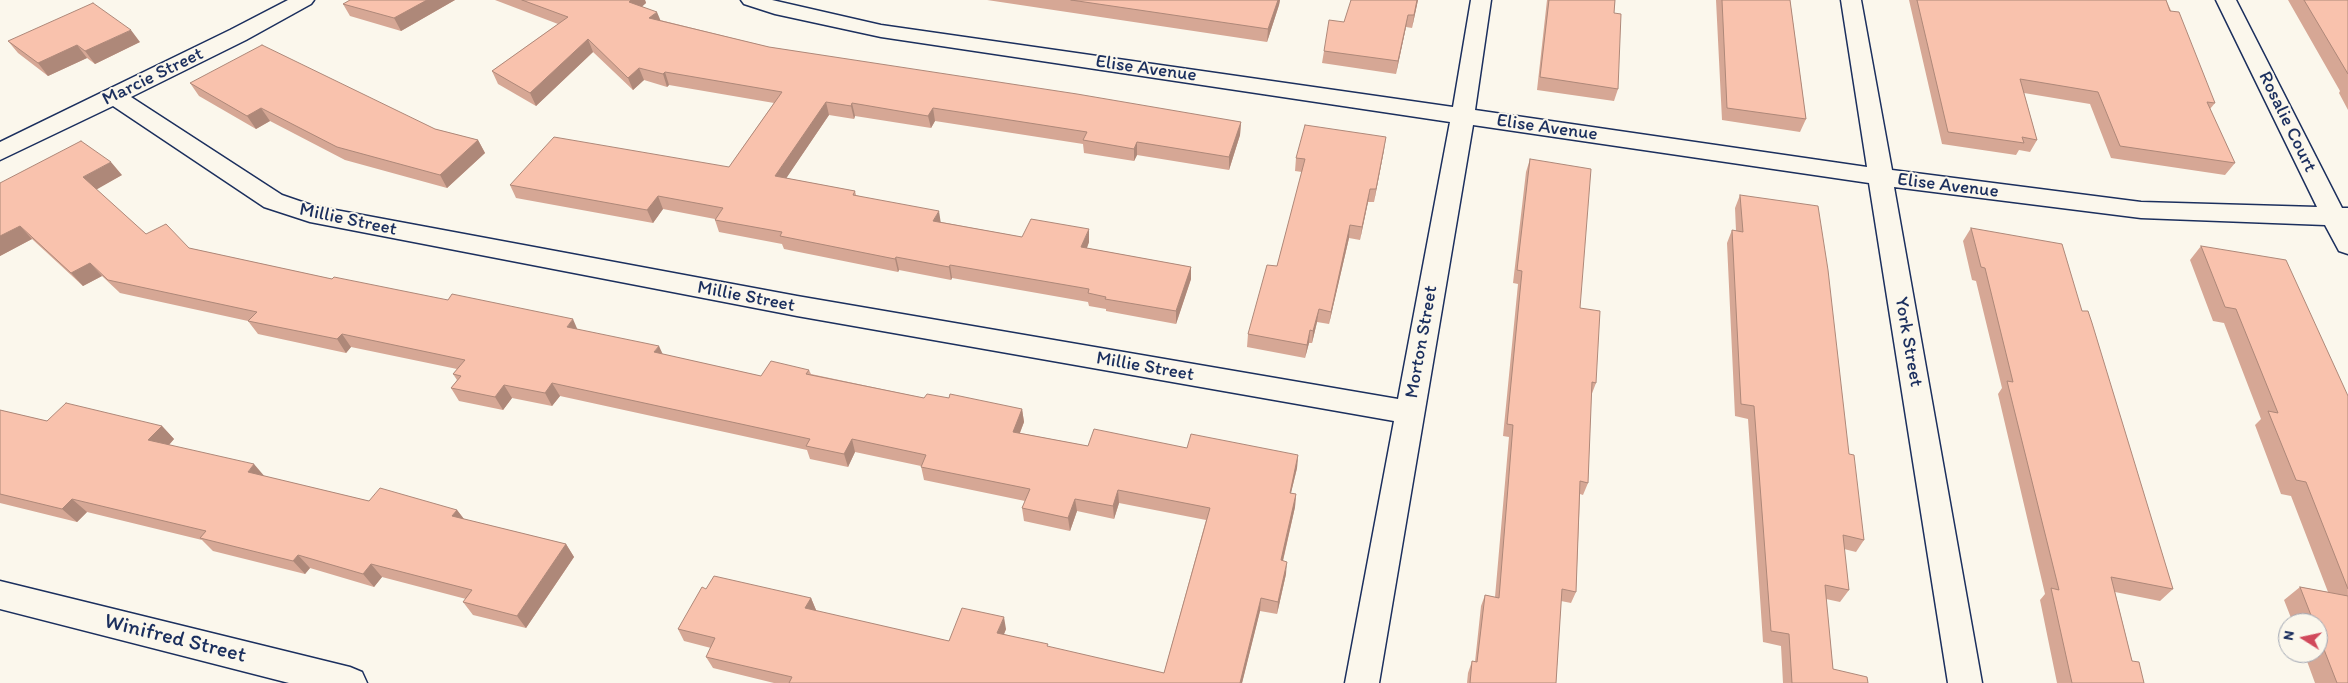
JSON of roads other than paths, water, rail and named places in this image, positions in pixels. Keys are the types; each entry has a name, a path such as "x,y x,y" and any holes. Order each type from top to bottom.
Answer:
{"street":[{"name":"Marcie Street","path":"0,152 304,0"},
{"name":"Elise Avenue","path":"751,0 782,10 881,31 1880,177 2141,210 2341,217"},
{"name":"Morton Street","path":"1362,683 1482,0"},
{"name":"York Street","path":"1851,0 1965,683"},
{"name":"Rosalie Court","path":"2226,0 2341,217 2348,245"},
{"name":"Millie Street","path":"114,96 274,201 310,214 797,306 1409,412"},
{"name":"Winifred Street","path":"0,595 350,683"}]}
